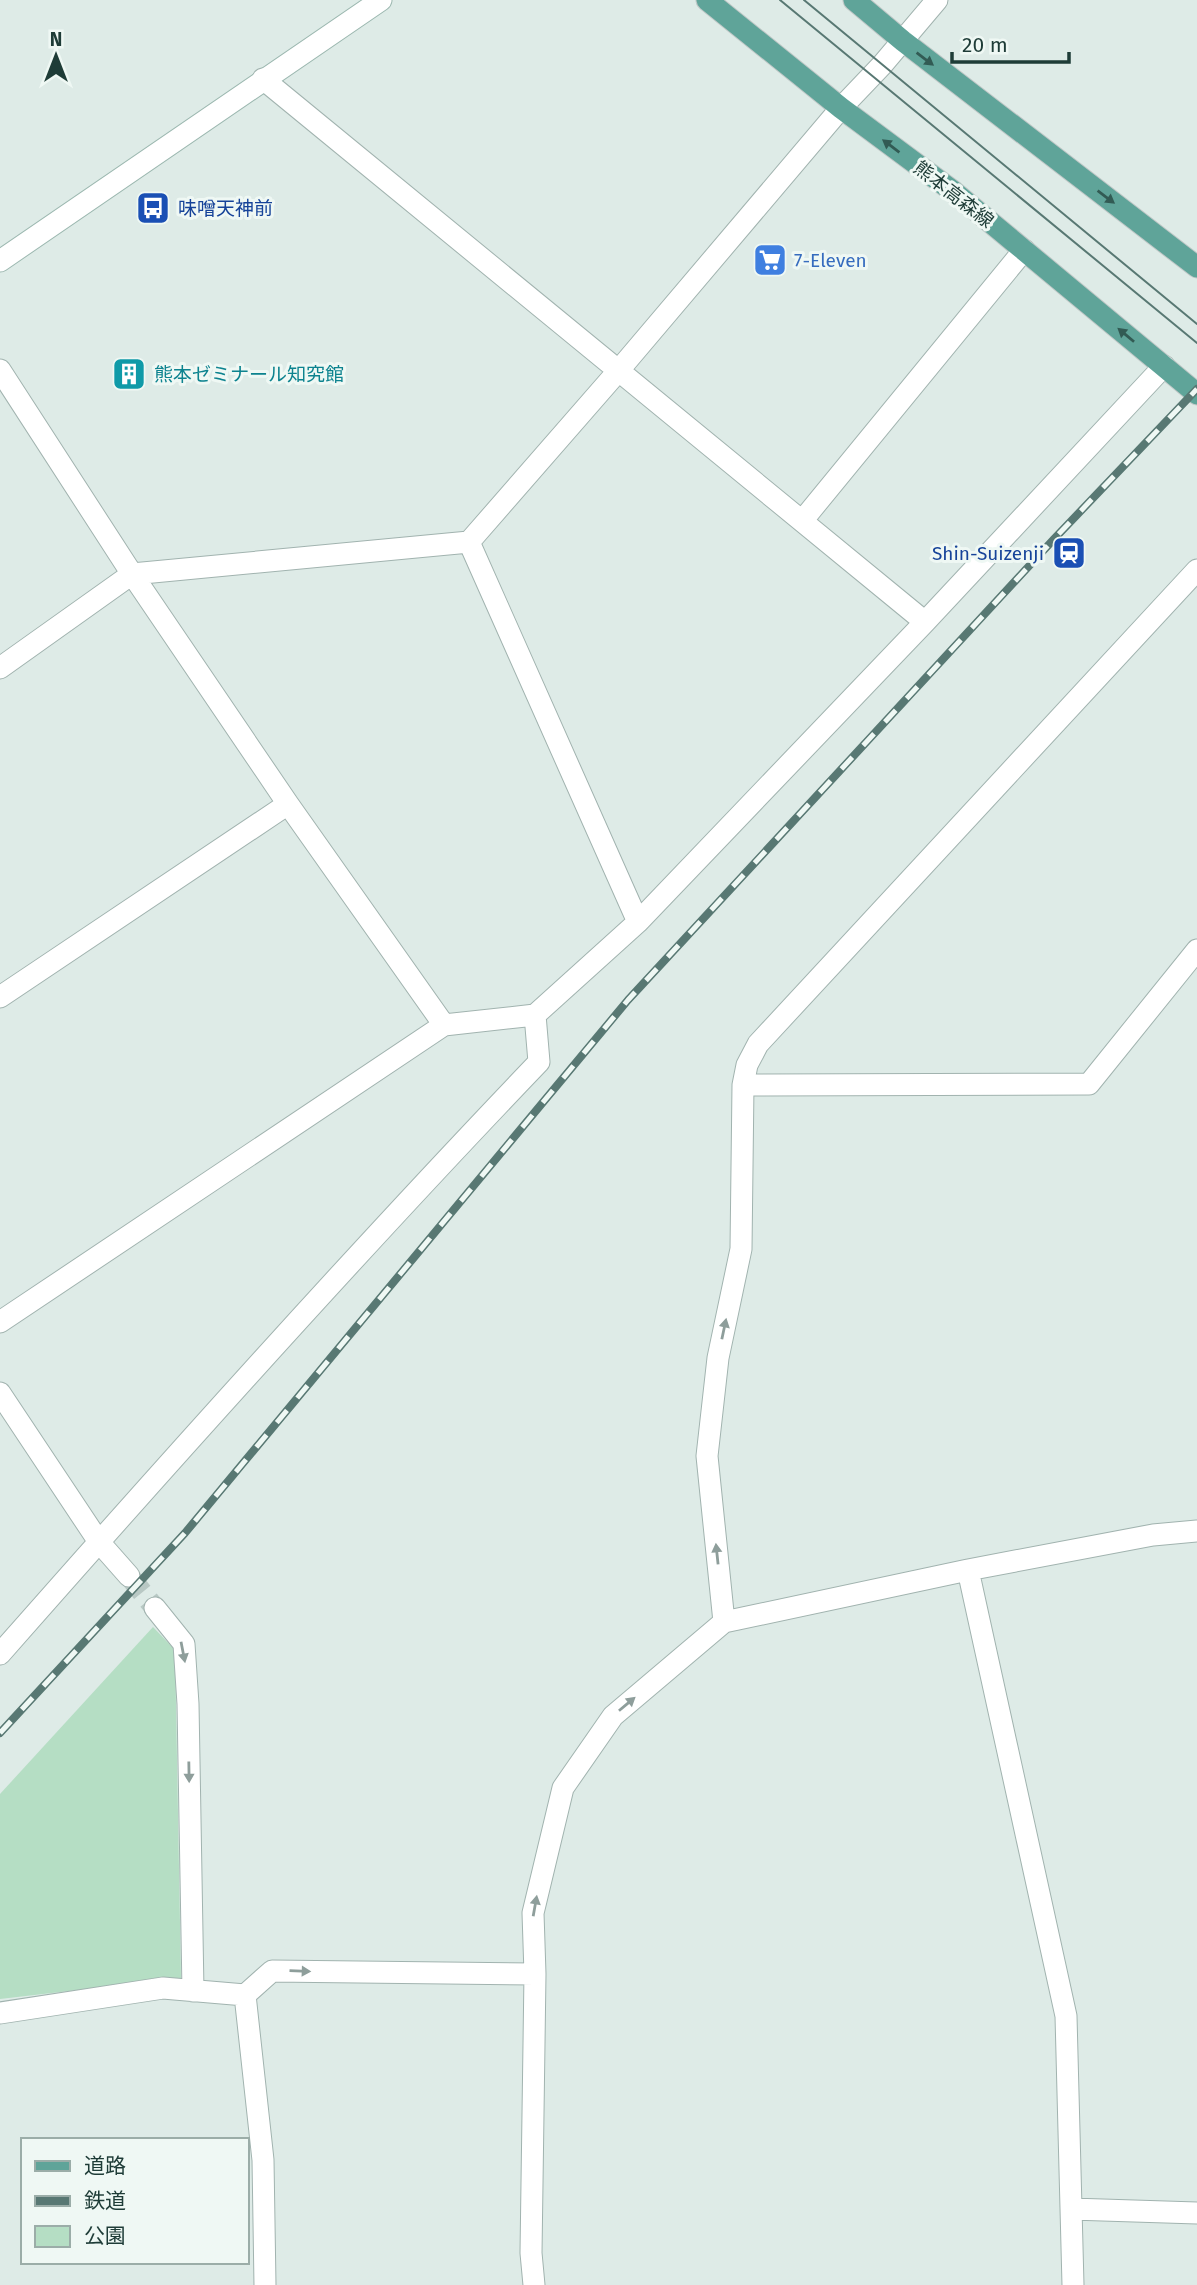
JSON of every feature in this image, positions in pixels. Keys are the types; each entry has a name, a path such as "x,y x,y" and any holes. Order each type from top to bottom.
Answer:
{"main road":[{"name":"熊本高森線","path":"707,0 841,107 954,192 1197,394"},
{"path":"854,0 903,41 1197,267"}],"street":[{"path":"0,261 381,0"},
{"path":"0,668 132,574 469,542 620,370 841,107 937,0"},
{"path":"264,79 925,622"},
{"path":"802,521 1024,250"},
{"path":"0,1322 444,1025 535,1015 638,922 925,622 1164,366"},
{"path":"0,370 132,574 288,804 444,1025"},
{"path":"469,542 638,922"},
{"path":"724,1622 707,1456 718,1358 741,1249 743,1085 747,1065 758,1044 1197,570"},
{"path":"0,997 288,804"},
{"path":"743,1085 1089,1084 1197,950"},
{"path":"0,1654 191,1436 416,1191 539,1062 535,1015"},
{"path":"0,1393 99,1542 129,1576"},
{"path":"534,2285 531,2253 535,1974 533,1913 562,1788 613,1716 724,1622 968,1570 1153,1535 1197,1531"},
{"path":"968,1570 1066,2016 1073,2285"},
{"path":"155,1608 184,1644 188,1704 193,1991"},
{"path":"0,2013 163,1988 245,1995 272,1970 535,1974"},
{"path":"245,1995 264,2160 265,2285"},
{"path":"1071,2209 1197,2213"}],"green space":[{"path":"153,1627 175,1650 181,1978 0,1999 0,1794"}],"tunnel":[{"path":"129,1576 155,1608"}],"tram line":[{"path":"780,0 1197,343"},
{"path":"804,0 1197,324"}],"railway":[{"path":"0,1733 185,1533 628,1000 1054,539 1197,389"}],"place":[{"name":"味噌天神前","path":"153,208"},
{"name":"7-Eleven","path":"770,260"},
{"name":"熊本ゼミナール知究館","path":"129,374"},
{"name":"Shin-Suizenji","path":"1069,553"}]}
